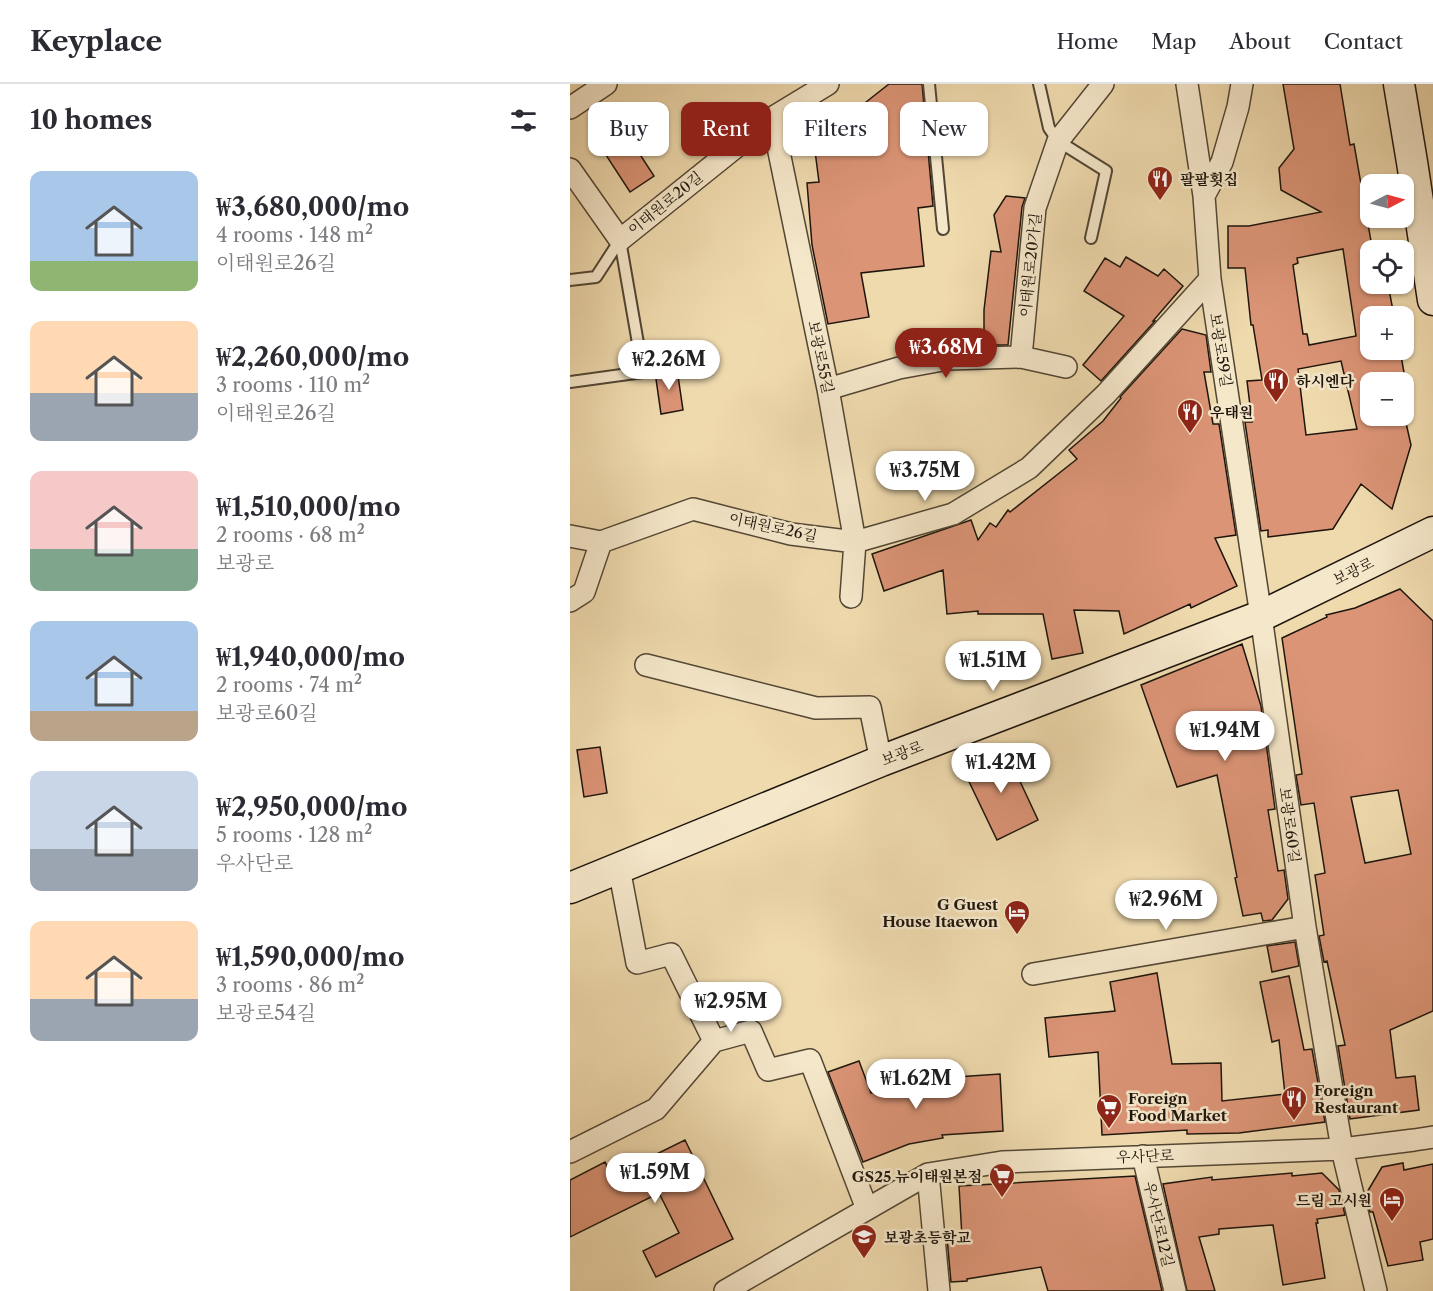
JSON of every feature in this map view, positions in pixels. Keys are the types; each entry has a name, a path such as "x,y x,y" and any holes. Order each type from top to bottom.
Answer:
{"main road":[{"path":"1399,84 1433,300"},
{"name":"보광로","path":"570,888 881,761 1261,616 1433,532"}],"street":[{"path":"570,108 606,84"},
{"name":"이태원로20길","path":"620,240 772,118 828,84"},
{"name":"이태원로20가길","path":"1021,357 1035,208 1058,141 1103,84"},
{"name":"보광로59길","path":"1186,84 1204,196 1210,279 1261,616"},
{"path":"1204,196 1222,162 1238,107 1242,84"},
{"name":"보광로55길","path":"772,118 828,389 855,542 851,597"},
{"path":"570,169 620,240"},
{"name":"이태원로26길","path":"602,542 693,509 791,534 855,542 953,514 1029,468 1106,394 1210,279"},
{"path":"828,389 898,368 948,359 1021,357 1066,367"},
{"path":"570,536 602,542 584,592 570,601"},
{"name":"보광로60길","path":"1261,616 1305,927 1342,1149 1376,1291"},
{"path":"646,665 816,708 870,707 881,761"},
{"path":"619,868 637,963 671,954 714,1041"},
{"path":"1033,974 1305,927"},
{"path":"570,1152 656,1109 714,1041 751,1031 768,1070 810,1059 867,1209"},
{"name":"우사단로","path":"724,1291 928,1174 1002,1162 1342,1149 1433,1137"},
{"name":"우사단로12길","path":"1143,1156 1175,1291"},
{"path":"928,1174 939,1291"}],"lane":[{"path":"929,84 944,229"},
{"path":"1039,84 1049,128 1058,141 1106,171 1091,238"},
{"path":"570,280 596,278 620,240"},
{"path":"570,382 643,372 620,240"}],"building":[{"path":"889,84 922,84 924,102 900,102 900,156 928,156 933,206 918,208 924,266 861,273 869,317 828,324 812,245 807,183 819,182 816,156 888,156 888,102 866,102"},
{"path":"1283,84 1340,84 1350,145 1354,144 1360,178 1360,228 1369,228 1371,240 1360,240 1360,294 1390,294 1392,306 1360,306 1360,360 1402,360 1404,372 1360,372 1360,426 1407,426 1411,445 1392,509 1361,484 1333,529 1268,537 1268,530 1261,531 1245,422 1252,422 1247,381 1262,380 1253,325 1251,325 1245,268 1228,268 1228,226 1249,226 1321,212 1281,190 1279,168 1294,149","holes":["1343,249 1356,336 1309,345 1307,334 1303,334 1293,265 1298,263 1297,258","1341,361 1357,429 1306,435 1298,369"]},
{"path":"607,156 641,156 654,176 630,192"},
{"path":"1006,196 1025,198 1022,207 1008,345 984,345 984,310 991,251 1001,252 994,215"},
{"path":"1126,257 1158,276 1164,269 1183,286 1101,381 1083,365 1124,316 1084,291 1105,258 1120,267"},
{"path":"1182,329 1206,335 1211,372 1204,372 1213,424 1219,424 1236,535 1215,538 1237,586 1191,608 1190,604 1124,634 1119,611 1074,610 1083,653 1052,659 1043,614 978,614 978,611 947,614 943,570 884,591 872,554 971,520 978,540 990,523 996,527 1008,510 1010,512 1077,459 1069,450 1103,421 1120,397"},
{"path":"677,369 683,410 661,414 655,372"},
{"path":"1400,589 1433,621 1433,1011 1390,1030 1396,1078 1415,1076 1419,1110 1350,1119 1338,1046 1345,1045 1327,961 1324,962 1319,936 1324,935 1315,875 1325,873 1314,803 1301,805 1296,775 1302,774 1282,638 1327,617 1326,615 1355,608","holes":["1398,790 1411,854 1365,863 1351,797"]},
{"path":"1242,644 1261,706 1275,809 1268,810 1278,871 1284,870 1288,899 1272,920 1263,921 1261,913 1243,916 1217,775 1177,787 1141,685"},
{"path":"600,747 607,793 584,797 577,750"},
{"path":"1005,749 1038,820 997,840 963,769"},
{"path":"1295,942 1299,966 1272,972 1267,946"},
{"path":"1157,973 1172,1064 1221,1063 1222,1101 1285,1094 1279,1040 1272,1042 1260,982 1289,976 1304,1050 1312,1049 1325,1122 1239,1133 1187,1134 1187,1130 1102,1135 1098,1052 1049,1057 1045,1018 1115,1011 1110,982"},
{"path":"859,1061 871,1093 956,1079 956,1077 1000,1074 1003,1131 942,1135 943,1138 909,1144 863,1162 828,1072"},
{"path":"685,1140 733,1239 656,1277 643,1251 679,1233 659,1193 570,1237 570,1180 605,1162 612,1176"},
{"path":"1403,1163 1404,1170 1433,1164 1433,1239 1420,1242 1423,1260 1388,1266 1366,1194 1382,1167"},
{"path":"1292,1173 1292,1176 1322,1173 1339,1190 1345,1215 1317,1219 1318,1223 1316,1223 1325,1278 1283,1285 1273,1225 1219,1229 1219,1234 1199,1237 1215,1291 1187,1291 1163,1184 1212,1177 1212,1180"},
{"path":"1135,1176 1162,1291 1048,1291 1041,1267 951,1282 947,1238 962,1237 959,1186"}],"place":[{"name":"팔팔횟집","path":"1160,202"},
{"name":"하시엔다","path":"1276,404"},
{"name":"우태원","path":"1190,435"},
{"name":"G Guest House Itaewon","path":"1017,936"},
{"name":"Foreign Restaurant","path":"1294,1122"},
{"name":"Foreign Food Market","path":"1109,1130"},
{"name":"GS25 뉴이태원본점","path":"1002,1199"},
{"name":"드림 고시원","path":"1392,1223"},
{"name":"보광초등학교","path":"864,1260"}]}
